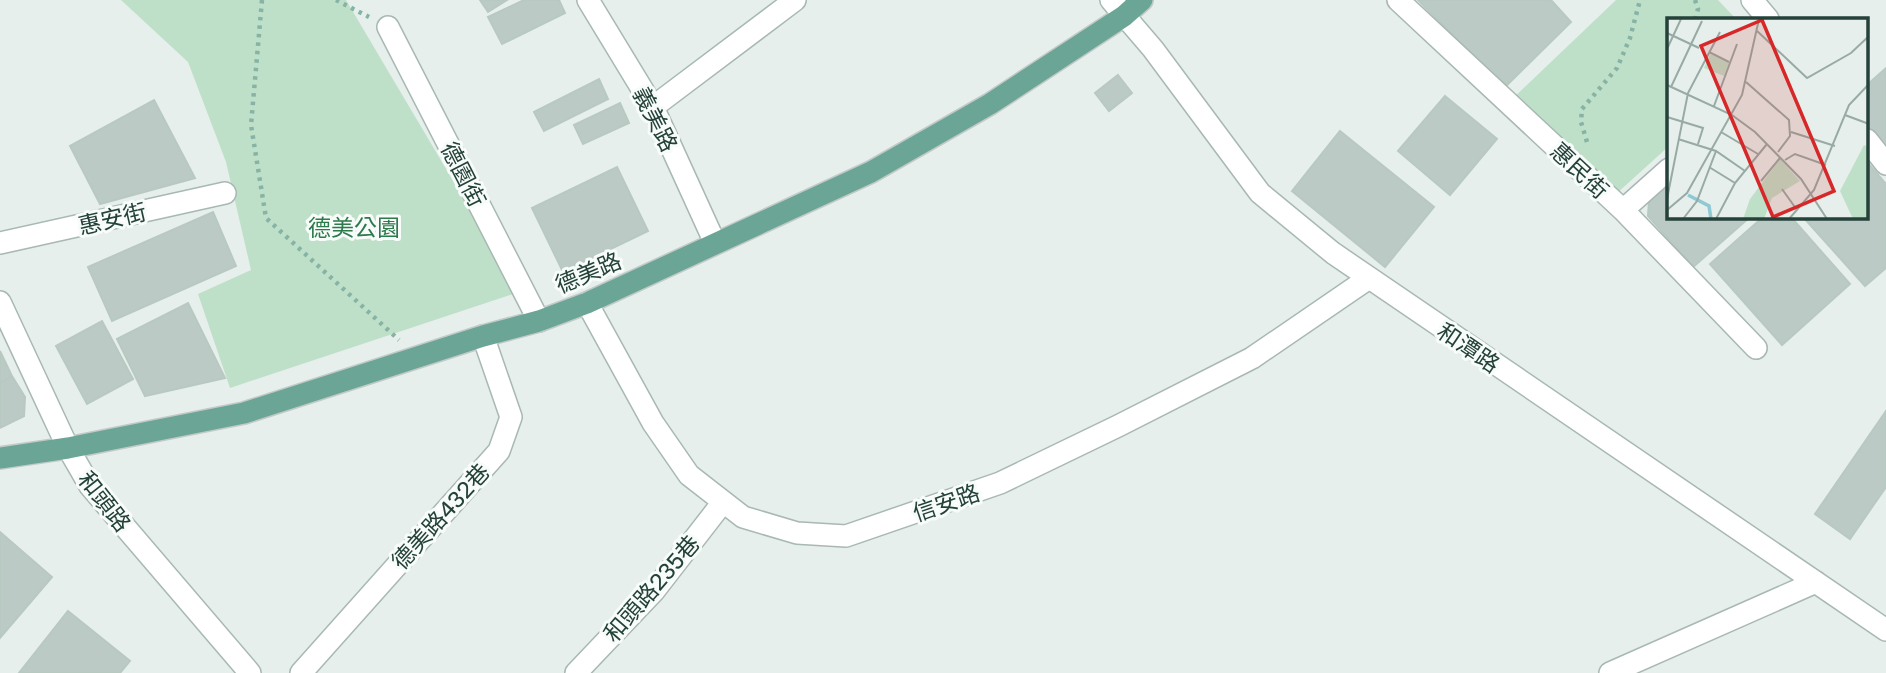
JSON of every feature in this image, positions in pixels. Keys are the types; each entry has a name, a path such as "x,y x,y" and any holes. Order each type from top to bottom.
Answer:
{"main road":[{"name":"德美路","path":"0,458 68,448 244,413 483,336 539,321 587,303 871,172 990,104 1118,8 1142,0"}],"street":[{"name":"義美路","path":"589,0 653,107 715,243"},
{"path":"653,107 795,0"},
{"name":"惠民街","path":"1398,0 1623,210 1756,348"},
{"path":"1752,0 1767,18"},
{"name":"和潭路","path":"1118,8 1153,49 1260,193 1333,253 1886,630"},
{"name":"德園街","path":"388,27 539,321"},
{"path":"1868,141 1886,164"},
{"path":"1623,210 1667,171"},
{"name":"惠安街","path":"0,243 225,193"},
{"name":"信安路","path":"587,303 653,423 689,475 743,517 797,533 846,536 1000,483 1252,358 1369,278"},
{"name":"和頭路","path":"0,302 68,448 90,486 250,673"},
{"name":"德美路432巷","path":"301,673 499,451 511,417 483,336"},
{"name":"和頭路235巷","path":"576,673 654,591 723,502"},
{"path":"1610,673 1816,582"}],"path":[{"path":"262,0 251,125 266,218 418,357"},
{"path":"337,0 388,27"},
{"path":"1589,147 1581,122 1582,109 1616,68 1630,38 1640,0"},
{"path":"1695,0 1698,9 1696,18"}],"green space":[{"name":"德美公園","path":"121,0 346,0 519,292 230,388 198,294 251,270 226,162 188,62"},
{"path":"1616,0 1718,0 1735,18 1667,18 1667,148 1615,195 1510,101"}],"building":[{"path":"480,0 507,0 488,12"},
{"path":"524,0 559,0 565,13 502,44 488,17"},
{"path":"1418,0 1551,0 1571,22 1505,87"},
{"path":"1886,68 1886,149 1868,128 1868,84"},
{"path":"1118,75 1132,93 1109,111 1095,93"},
{"path":"599,79 608,99 544,131 534,112"},
{"path":"1445,96 1497,139 1450,195 1398,151"},
{"path":"154,100 195,178 100,204 70,146"},
{"path":"620,103 629,123 583,144 574,125"},
{"path":"1340,131 1434,207 1385,267 1292,191"},
{"path":"1868,163 1886,184 1886,268 1865,286 1805,219 1868,219"},
{"path":"617,167 648,231 563,272 532,208"},
{"path":"1667,184 1667,219 1748,219 1693,267 1648,216 1649,200"},
{"path":"213,212 236,266 112,321 88,267"},
{"path":"1761,219 1793,219 1850,284 1782,345 1710,264"},
{"path":"188,303 225,378 145,396 117,339"},
{"path":"102,321 133,379 87,404 56,346"},
{"path":"0,351 12,376 0,383"},
{"path":"12,376 25,397 24,416 0,428 0,383"},
{"path":"1886,411 1886,487 1850,539 1815,514"},
{"path":"0,532 52,577 0,638"},
{"path":"68,611 130,661 120,673 19,673"}]}
